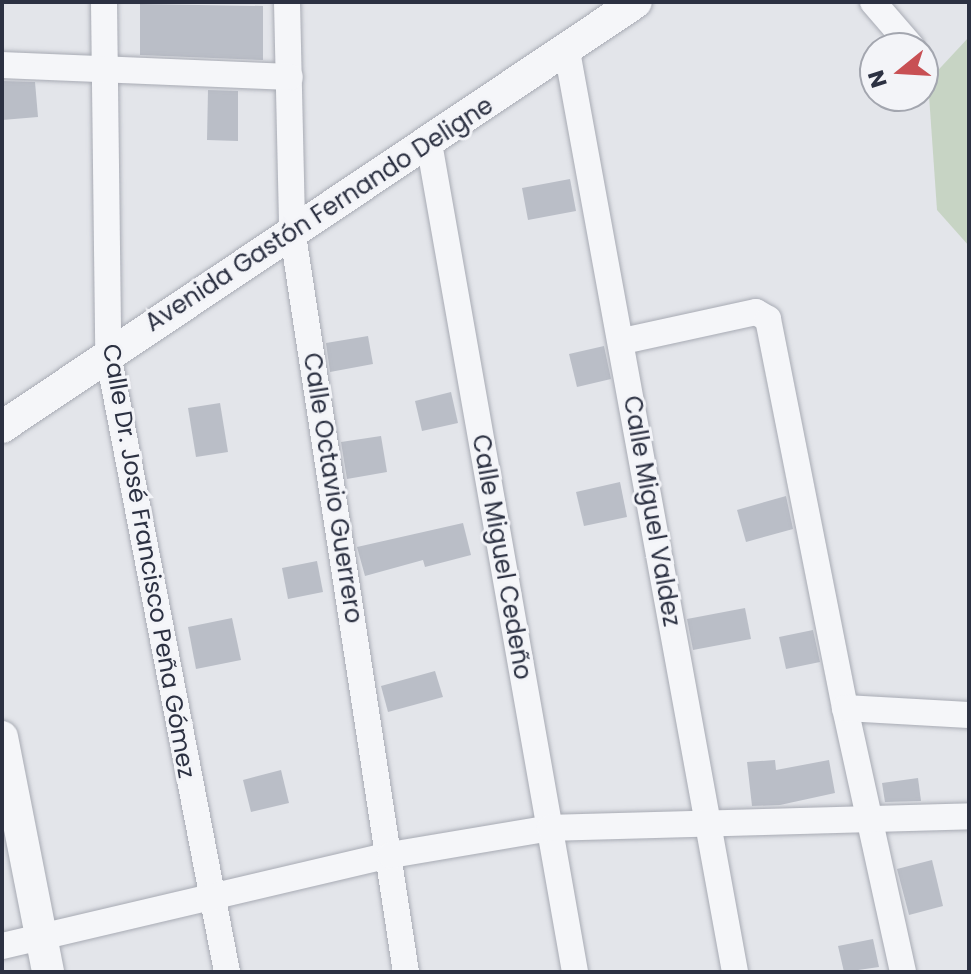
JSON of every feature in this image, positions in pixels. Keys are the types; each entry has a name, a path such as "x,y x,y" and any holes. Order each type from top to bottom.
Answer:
{"street":[{"name":"Calle Dr. José Francisco Peña Gómez","path":"104,2 108,354 227,972"},
{"name":"Calle Octavio Guerrero","path":"287,2 292,229 391,855 406,972"},
{"name":"Avenida Gastón Fernando Deligne","path":"2,427 292,229 429,143 636,2"},
{"path":"873,2 899,32"},
{"name":"Calle Miguel Valdez","path":"567,51 623,341 706,823 735,972"},
{"path":"2,65 290,77"},
{"name":"Calle Miguel Cedeño","path":"429,143 575,972"},
{"path":"623,341 756,312 768,319 845,708 903,972"},
{"path":"845,708 969,715"},
{"path":"2,737 48,972"},
{"path":"2,946 391,855 550,828 969,816"}],"green space":[{"path":"969,37 969,246 937,210 930,112 939,112 939,69"}],"building":[{"path":"140,4 263,6 263,60 140,55"},
{"path":"2,81 35,82 38,117 2,120"},
{"path":"208,90 238,91 238,141 207,140"},
{"path":"570,179 576,211 528,220 522,188"},
{"path":"368,336 373,364 330,372 326,343"},
{"path":"604,346 611,379 577,387 569,354"},
{"path":"451,392 458,423 422,431 415,401"},
{"path":"220,403 228,452 196,457 188,408"},
{"path":"381,436 387,472 347,479 341,442"},
{"path":"620,482 627,517 584,526 576,492"},
{"path":"786,496 793,529 746,542 737,510"},
{"path":"463,523 471,555 425,567 423,560 365,576 357,547"},
{"path":"317,561 323,592 288,599 282,568"},
{"path":"745,608 751,639 693,650 687,619"},
{"path":"232,618 241,660 196,669 188,627"},
{"path":"813,630 820,662 786,669 779,637"},
{"path":"435,671 443,697 388,712 381,686"},
{"path":"775,760 776,770 829,760 835,793 780,805 752,806 747,762"},
{"path":"281,770 289,803 251,812 243,780"},
{"path":"918,778 921,801 885,802 882,783"},
{"path":"932,860 943,906 909,915 897,869"},
{"path":"873,939 879,967 844,972 838,946"}]}
